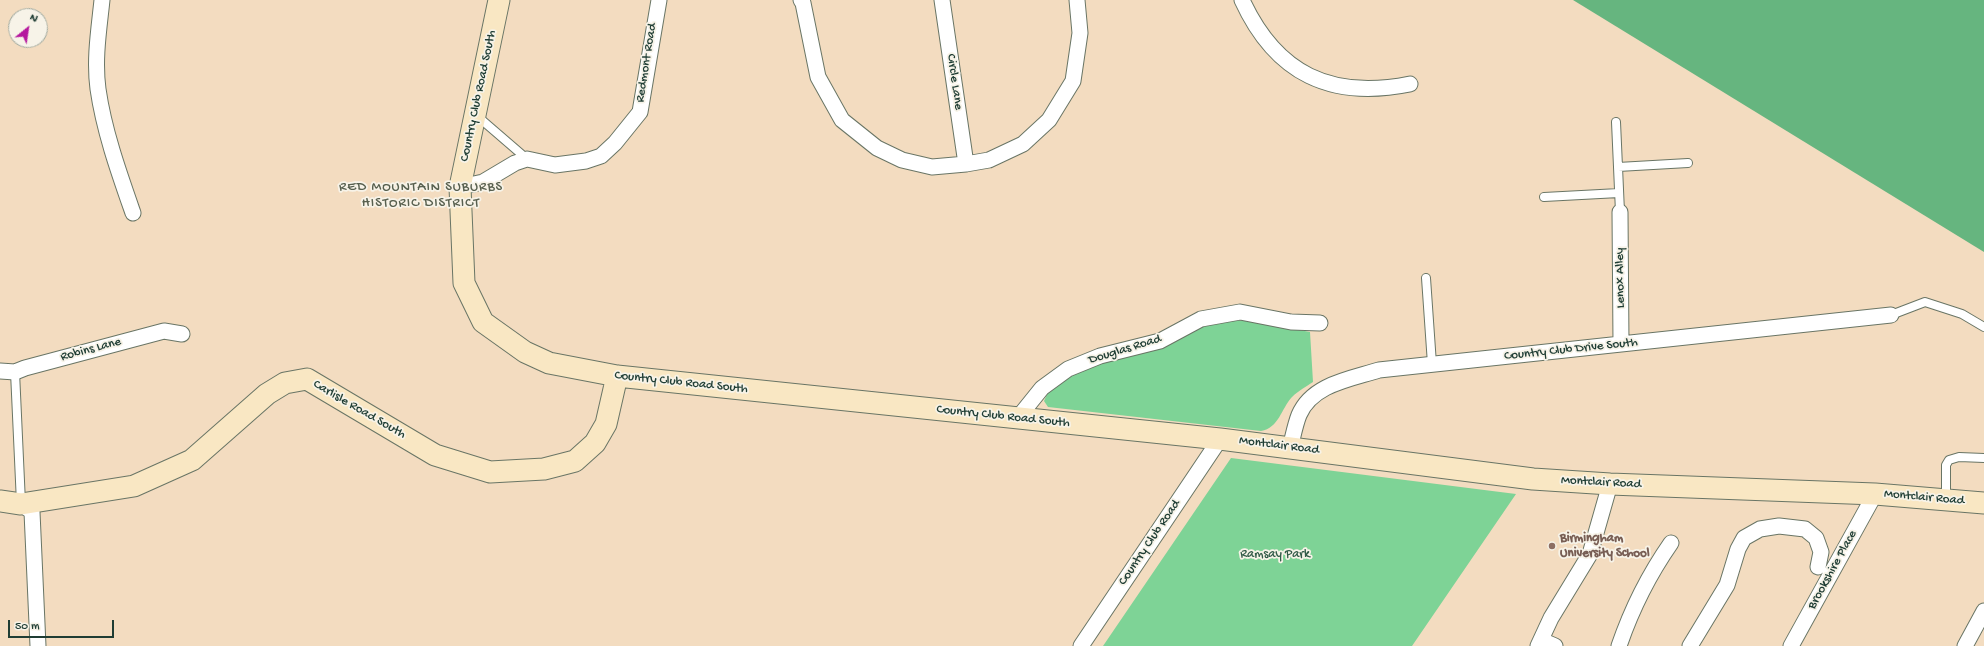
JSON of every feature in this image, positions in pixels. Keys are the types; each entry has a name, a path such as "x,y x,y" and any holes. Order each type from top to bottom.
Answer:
{"main road":[{"name":"Country Club Road South","path":"499,0 460,187 464,283 483,322 525,352 549,362 617,376 1017,419 1220,439"},
{"name":"Carlisle Road South","path":"0,501 21,504 134,486 192,460 267,394 285,383 307,379 435,455 490,472 544,469 575,461 595,443 606,424 617,376"},
{"name":"Montclair Road","path":"1220,439 1533,479 1610,484 1876,494 1984,503"}],"street":[{"path":"102,0 96,50 98,89 116,166 133,213"},
{"name":"Redmont Road","path":"528,159 555,165 586,161 601,156 615,143 640,112 659,0"},
{"path":"801,0 803,3 818,77 842,120 877,148 902,160 932,167 989,160 1023,144 1049,120 1073,81 1080,33 1076,0"},
{"name":"Circle Lane","path":"942,0 966,164"},
{"path":"1242,0 1252,22 1285,61 1313,79 1346,88 1386,89 1410,84"},
{"path":"460,187 483,182 515,163 528,159"},
{"name":"Lenox Alley","path":"1620,212 1621,344"},
{"name":"Douglas Road","path":"1017,419 1042,388 1068,369 1100,356 1160,341 1201,319 1240,312 1291,322 1320,323"},
{"name":"Country Club Drive South","path":"1290,448 1299,414 1309,399 1329,385 1380,370 1891,315"},
{"name":"Robins Lane","path":"7,371 25,368 164,330 182,334"},
{"name":"Country Club Road","path":"1080,646 1220,439"},
{"path":"1555,646 1539,643 1551,618 1590,554 1610,484"},
{"name":"Brookshire Place","path":"1791,646 1876,494"},
{"path":"21,504 32,512 38,646"},
{"name":"Brookshire Place","path":"1690,646 1727,585 1738,549 1744,538 1760,529 1779,526 1805,529 1816,538 1820,552 1818,567"},
{"path":"1619,646 1631,612 1651,572 1671,543"},
{"path":"1965,646 1984,611"}],"lane":[{"name":"Redmont Road","path":"475,114 528,159"},
{"path":"1616,122 1620,212"},
{"path":"1618,167 1688,163"},
{"path":"1544,197 1619,192"},
{"path":"1426,278 1432,364"},
{"path":"1891,315 1925,302 1962,314 1984,328"},
{"path":"7,371 21,504"},
{"path":"1946,500 1946,465 1949,460 1959,457 1984,458"}],"green space":[{"path":"1573,0 1984,0 1984,252"},
{"path":"1224,319 1258,322 1310,332 1313,382 1292,397 1276,422 1267,429 1261,431 1048,407 1044,401 1048,392 1061,377"},
{"name":"Ramsay Park","path":"1231,458 1516,494 1412,646 1103,646"}],"place":[{"name":"Birmingham University School","path":"1552,546"}],"district":[{"name":"RED MOUNTAIN SUBURBS HISTORIC DISTRICT","path":"421,196"}]}
